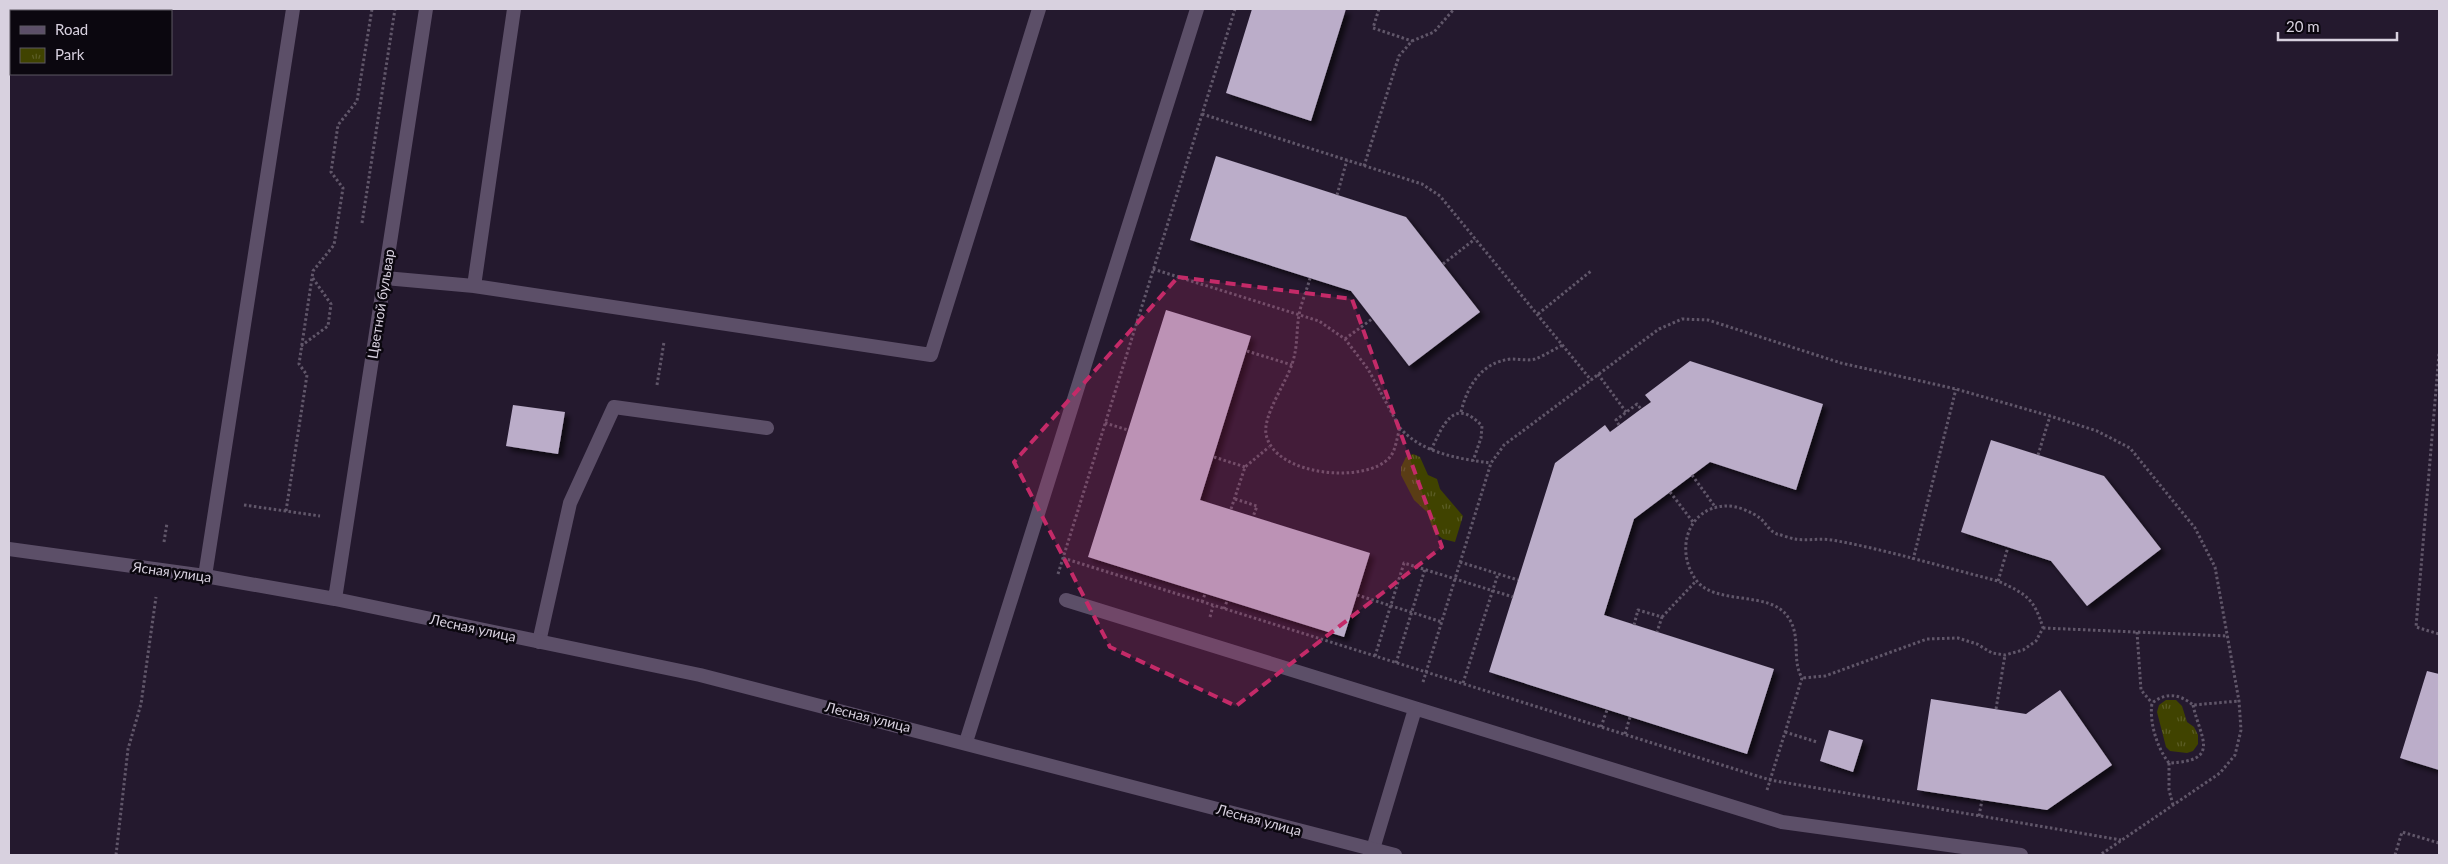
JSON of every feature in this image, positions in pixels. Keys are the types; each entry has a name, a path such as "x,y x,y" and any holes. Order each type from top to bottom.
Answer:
{"street":[{"path":"205,576 293,9"},
{"name":"Цветной бульвар","path":"335,599 426,9"},
{"path":"474,286 514,9"},
{"path":"385,278 474,286 931,355 1039,9"},
{"path":"966,742 1197,9"},
{"path":"539,642 570,503 614,407 767,428"},
{"name":"Ясная улица","path":"9,549 205,576 335,599"},
{"name":"Лесная улица","path":"335,599 700,675 966,742 1395,855"},
{"path":"1066,600 1782,822 2021,855"},
{"path":"1372,850 1415,709"}],"path":[{"path":"286,511 307,375 298,364 313,271 334,245 343,188 332,172 338,125 358,101 372,9"},
{"path":"1066,600 1051,596 1234,9"},
{"path":"1378,9 1372,28 1412,41"},
{"path":"1364,166 1399,56 1412,41 1434,32 1454,9"},
{"path":"1202,114 1422,184 1440,196 1591,380"},
{"path":"1337,195 1347,160"},
{"path":"1443,264 1475,239"},
{"path":"1153,269 1319,321 1345,339 1368,369 1400,428 1407,436 1431,450 1461,460 1491,463"},
{"path":"1538,314 1591,271"},
{"path":"301,347 328,326 331,304 312,277"},
{"path":"1310,278 1299,315 1297,347 1292,365 1268,418 1266,432 1269,447 1281,458 1301,469 1327,472 1362,470 1382,463 1391,456 1400,428"},
{"path":"652,413 668,316"},
{"path":"1345,339 1372,318"},
{"path":"1415,709 1491,463 1504,445 1659,329 1682,319 1708,320 1841,363 1956,389 2097,431 2130,448 2195,528 2215,567 2228,636 2239,700 2241,730 2235,754 2220,772 2100,855"},
{"path":"1461,412 1466,394 1475,378 1489,367 1509,359 1533,360 1563,345"},
{"path":"1247,351 1292,365"},
{"path":"2439,354 2416,627 2439,634"},
{"path":"1598,374 1626,412"},
{"path":"1913,560 1956,389"},
{"path":"1620,425 1616,420 1626,412 1637,404 1641,409"},
{"path":"1431,450 1443,424 1451,415 1461,412 1474,417 1482,426 1481,438 1473,461"},
{"path":"2038,455 2050,416"},
{"path":"1105,423 1128,430"},
{"path":"1231,510 1245,467 1269,447"},
{"path":"1214,457 1245,467"},
{"path":"1692,476 1716,508"},
{"path":"1670,492 1692,522"},
{"path":"1234,499 1257,506 1253,516"},
{"path":"236,504 324,517"},
{"path":"1759,814 1802,678 1796,668 1797,634 1788,616 1773,605 1714,592 1696,581 1688,561 1686,539 1692,522 1702,513 1727,506 1746,510 1760,518 1772,532 1795,539 1830,540 1998,580 2018,590 2037,607 2043,628 2036,640 2023,650 2005,655 1992,653 1977,644 1958,638 1927,639 1825,676 1802,678"},
{"path":"116,855 128,749 141,704 168,523"},
{"path":"1998,580 2008,547"},
{"path":"1062,558 1770,780 2122,840"},
{"path":"1460,562 1518,580"},
{"path":"1375,656 1404,563 1513,597"},
{"path":"1396,663 1425,569"},
{"path":"1463,683 1498,574"},
{"path":"1657,632 1662,617 1696,581"},
{"path":"1202,602 1205,594"},
{"path":"1357,595 1442,622"},
{"path":"1224,609 1227,601"},
{"path":"1634,625 1638,610 1662,617"},
{"path":"2043,628 2228,636"},
{"path":"2137,632 2141,690 2152,703 2152,720 2161,754 2169,763 2169,790 2173,805"},
{"path":"1996,709 2005,655"},
{"path":"2152,703 2161,696 2172,695 2184,698 2192,705 2202,729 2205,741 2203,750 2197,758 2184,763 2169,763"},
{"path":"2192,705 2239,700"},
{"path":"1601,727 1607,710"},
{"path":"1624,734 1630,717"},
{"path":"1785,732 1817,742"},
{"path":"2395,855 2402,832 2439,843"}],"highlighted area":[{"path":"1178,277 1352,299 1442,547 1236,706 1110,647 1014,462"}],"green space":[{"path":"1413,454 1420,457 1428,475 1437,479 1440,489 1463,516 1455,542 1443,539 1434,532 1427,512 1414,500 1401,475 1401,467 1406,457"},
{"path":"2166,700 2176,700 2182,706 2187,722 2194,727 2198,735 2198,744 2193,751 2187,753 2170,751 2166,747 2157,712 2159,705"}],"building":[{"path":"1252,9 1346,9 1311,121 1226,93"},
{"path":"1216,156 1406,217 1480,312 1409,366 1351,291 1190,240"},
{"path":"1166,310 1251,336 1200,500 1370,553 1344,637 1088,557"},
{"path":"1690,361 1823,404 1796,490 1710,462 1634,519 1604,615 1774,669 1747,754 1489,672 1555,463 1605,425 1610,432 1651,402 1645,395"},
{"path":"513,405 565,412 558,454 506,446"},
{"path":"1991,440 2104,476 2161,549 2087,606 2051,561 1961,532"},
{"path":"2427,671 2439,674 2439,770 2400,758"},
{"path":"2060,690 2112,765 2047,810 1917,790 1931,699 2026,714"},
{"path":"1829,730 1863,740 1853,772 1820,761"}]}
